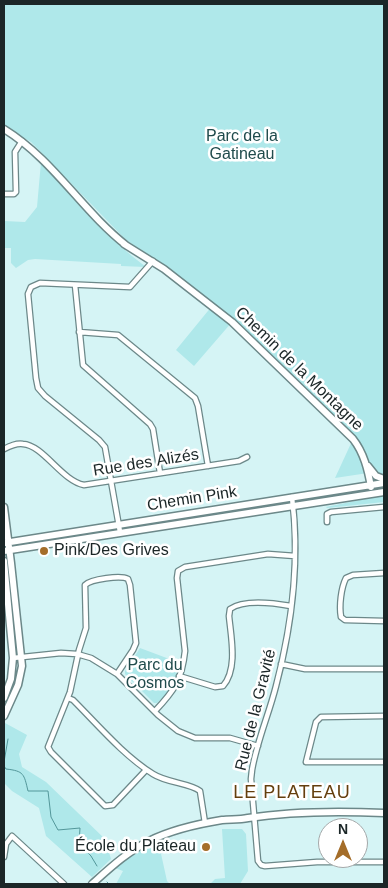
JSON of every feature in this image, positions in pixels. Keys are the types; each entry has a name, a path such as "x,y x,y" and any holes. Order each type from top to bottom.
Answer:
{"street":[{"name":"Chemin de la Montagne","path":"4,129 22,141 48,165 103,226 124,244 180,282 232,322 353,439 364,459 372,493"},
{"path":"4,194 14,194 16,192 15,152 22,141"},
{"path":"120,532 107,450 103,444 41,393 36,383 28,298 29,290 36,284 130,287 152,263"},
{"path":"75,285 83,364 150,424 153,429 160,473"},
{"path":"80,332 118,335 195,398 208,466"},
{"name":"Rue des Alizés","path":"4,449 16,444 30,445 79,484 89,485 239,461 246,457"},
{"path":"364,459 376,476 384,479"},
{"name":"Chemin Pink","path":"6,543 384,483"},
{"name":"Chemin Pink","path":"7,551 384,492"},
{"name":"Rue de la Gravité","path":"292,498 295,556 291,606 281,664 258,746 251,779 258,861 261,865 316,862 384,862"},
{"path":"4,507 6,543 22,666 18,685 4,716"},
{"path":"327,522 327,514 332,512 384,507"},
{"path":"155,712 174,691 185,651 177,578 178,571 185,567 262,554 295,556"},
{"path":"4,562 14,658 12,678 4,698"},
{"path":"384,573 353,575 346,578 343,584 340,610 341,617 345,620 384,621"},
{"path":"117,674 136,643 130,585 125,577 90,582 85,585 87,623 77,654 68,698 49,742 49,749 105,806 114,805 146,770"},
{"path":"179,676 215,687 223,686 233,658 230,609 235,606 264,602 291,606"},
{"path":"14,658 55,653 77,654 98,661 117,674 172,728 189,736 230,738 258,746"},
{"path":"281,664 305,669 384,668"},
{"path":"68,698 73,700 122,750 146,770 160,778 200,791 205,821"},
{"path":"384,716 320,717 316,722 306,762 384,762"},
{"path":"92,884 126,854 168,829 248,814 254,816 321,812 384,812"},
{"path":"4,857 6,844 12,836 64,884"}],"green space":[{"name":"Parc de la Gatineau","path":"4,4 384,4 384,476 374,469 356,437 239,324 182,279 125,239 31,142 4,127"},
{"path":"41,162 104,231 146,267 35,259 28,260 16,268 11,263 11,248 4,248 4,221 25,222 37,207"},
{"path":"212,306 232,322 194,366 176,350"},
{"path":"353,439 368,473 335,478"},
{"path":"384,495 384,502 326,507"},
{"name":"Parc du Cosmos","path":"140,648 180,663 172,689 157,703 154,703 125,674"},
{"path":"5,723 27,735 19,754 22,767 46,782 105,839 111,859 92,877 46,836 39,808 12,791 4,783"},
{"path":"222,829 242,829 246,834 248,871 240,884 210,884 215,879 225,878"},
{"path":"158,840 167,881 170,884 116,884 123,871 115,868 135,851"}],"waterway":[{"path":"4,762 8,739"},
{"path":"4,766 6,769 22,774 28,791 48,791 51,817 58,830 80,828 79,843 97,866"}],"place":[{"name":"Pink/Des Grives","path":"44,551"},
{"name":"École du Plateau","path":"206,847"}],"district":[{"name":"LE PLATEAU","path":"292,793"}]}
